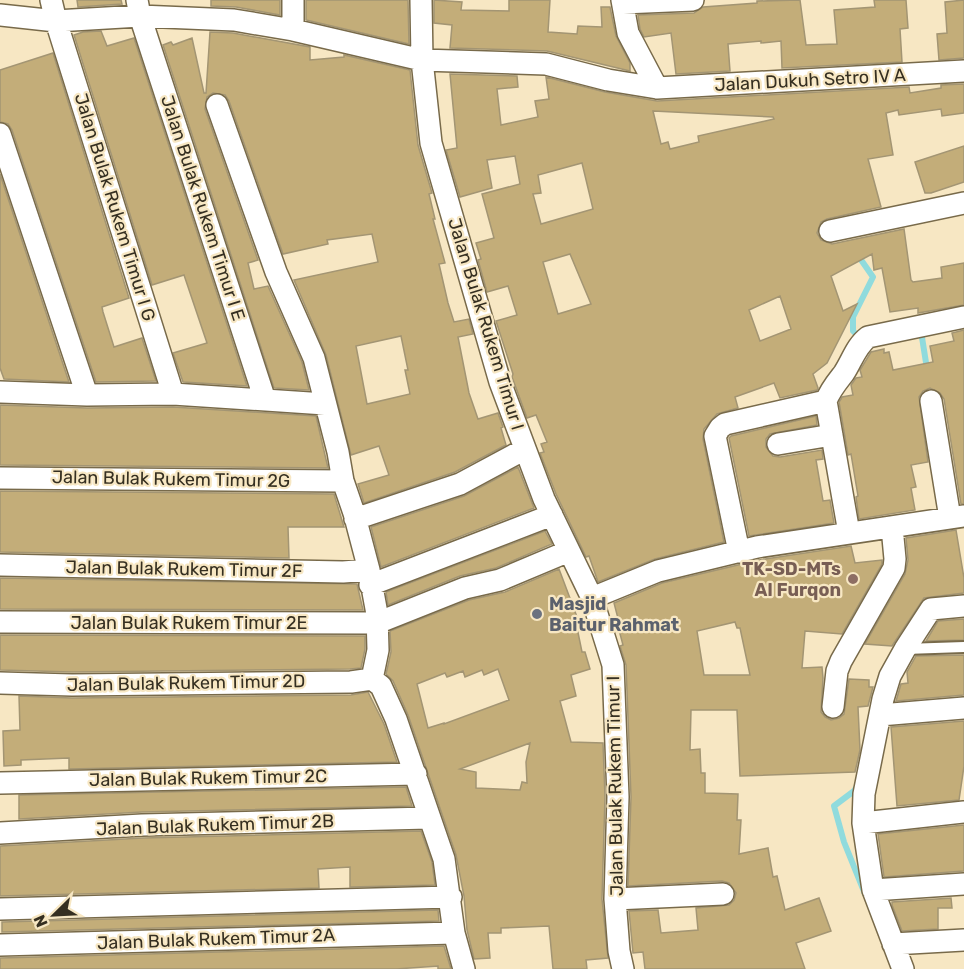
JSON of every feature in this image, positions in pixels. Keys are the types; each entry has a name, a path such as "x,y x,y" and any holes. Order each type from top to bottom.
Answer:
{"street":[{"name":"Jalan Bulak Rukem Timur I G","path":"51,0 173,394"},
{"path":"293,0 293,30"},
{"name":"Jalan Bulak Rukem Timur I","path":"421,0 422,60 431,143 500,382 552,515 591,598 613,665 618,797 615,899 619,951 623,969"},
{"path":"657,88 628,33 622,2 693,0"},
{"name":"Jalan Dukuh Setro IV A","path":"0,15 56,21 139,8 293,30 422,60 546,64 608,81 657,88 964,71"},
{"name":"Jalan Bulak Rukem Timur I E","path":"139,8 265,400"},
{"path":"216,105 276,272 314,358 343,481 370,578 377,623 378,650 372,679 381,686 386,695 416,774 444,859 454,933 464,969"},
{"path":"0,134 87,395"},
{"path":"830,231 964,203"},
{"path":"849,533 826,401 830,391 861,343 868,337 964,317"},
{"path":"1,389 87,395 173,394 325,404"},
{"path":"739,552 716,432 725,424 826,401"},
{"path":"591,598 658,571 739,552 957,517 931,401"},
{"path":"778,444 832,435"},
{"path":"355,519 460,484 525,449"},
{"name":"Jalan Bulak Rukem Timur 2G","path":"0,478 343,481"},
{"name":"Jalan Bulak Rukem Timur 2F","path":"0,565 332,572 370,578 552,515"},
{"path":"833,707 837,671 841,661 894,568 892,527"},
{"path":"377,623 465,588 500,580 569,551"},
{"path":"903,969 873,890 863,823 864,794 882,699 905,649 931,609 964,606"},
{"name":"Jalan Bulak Rukem Timur 2E","path":"0,622 377,623"},
{"name":"Jalan Bulak Rukem Timur 2D","path":"0,683 72,685 340,682 372,679"},
{"path":"880,715 964,708"},
{"name":"Jalan Bulak Rukem Timur 2C","path":"0,783 416,774"},
{"path":"863,823 964,812"},
{"name":"Jalan Bulak Rukem Timur 2B","path":"0,833 142,825 429,818"},
{"path":"873,890 964,884"},
{"path":"615,899 723,894"},
{"path":"0,909 450,897"},
{"name":"Jalan Bulak Rukem Timur 2A","path":"0,945 454,933"},
{"path":"893,944 964,940"}],"lane":[{"path":"905,649 964,647"}],"building":[{"path":"77,0 121,0 122,4 78,7"},
{"path":"211,0 280,0 280,15 236,7 211,6"},
{"path":"306,0 408,0 409,44 306,20"},
{"path":"434,0 462,2 461,10 509,11 509,0 550,0 548,32 577,34 578,26 602,27 601,7 610,7 616,36 630,63 630,71 547,51 450,48 452,25 434,23"},
{"path":"800,0 806,45 837,44 834,10 875,7 874,0 906,0 908,28 900,29 902,62 782,68 781,41 761,43 761,41 728,44 730,71 676,74 671,33 644,37 638,15 694,13 703,7 757,3 757,1"},
{"path":"964,0 964,58 939,60 937,34 947,33 945,2"},
{"path":"101,31 107,46 134,38 247,386 183,382 173,353 207,343 184,275 152,285 74,35"},
{"path":"210,32 233,33 310,47 310,60 344,57 344,55 410,70 418,145 432,193 429,194 435,219 433,219 445,263 439,264 448,303 454,322 469,319 473,334 458,337 469,393 478,419 498,413 506,445 455,472 364,503 358,484 389,475 379,446 351,455 326,355 294,280 378,262 372,234 327,240 328,244 283,254 229,101 225,95 213,93 207,97 205,109 258,260 248,263 254,289 268,286 302,362 309,390 274,388 163,45 171,42 173,45 192,38 204,93 206,93","holes":["401,336 408,370 405,370 410,394 367,404 356,346"]},
{"path":"53,53 129,298 102,307 103,312 114,347 142,338 156,381 96,382 12,130 8,124 0,122 0,70"},
{"path":"450,74 517,76 518,87 497,89 501,125 538,117 535,101 549,99 546,77 605,92 657,101 909,87 910,93 941,88 941,85 964,84 964,113 942,116 941,109 899,115 898,110 886,113 893,155 868,159 881,207 827,219 821,222 817,233 821,240 832,244 904,229 911,280 913,282 942,278 941,267 964,263 964,305 918,313 918,308 890,312 882,268 874,270 872,254 831,276 843,311 857,304 827,363 813,374 817,390 780,398 774,383 735,397 738,408 717,414 704,429 703,439 724,542 655,559 598,582 589,556 586,557 556,494 540,453 544,452 541,444 547,442 536,415 527,418 512,377 496,321 517,315 508,286 487,292 478,260 481,259 476,243 494,238 482,194 520,184 515,156 487,160 492,188 460,197 446,150 457,148","holes":["653,111 773,117 774,119 698,136 699,142 670,149 668,142 661,144","582,163 593,209 541,224 533,194 541,193 538,175","570,254 591,304 558,314 543,262","780,296 791,329 760,341 749,310"]},
{"path":"964,146 964,182 925,193 915,162"},
{"path":"0,174 69,382 4,379 0,368"},
{"path":"964,330 964,504 961,504 944,399 940,393 930,388 923,391 919,397 928,462 911,465 916,487 911,488 915,510 859,519 856,497 858,496 851,454 848,455 839,402 842,397 853,395 851,385 856,378 862,377 860,370 871,352 884,349 884,353 889,352 893,370 933,362 930,346 954,341 952,333"},
{"path":"0,405 87,408 173,407 316,416 328,468 0,465"},
{"path":"816,416 817,425 770,434 766,439 766,447 773,456 780,457 822,450 823,459 816,460 823,501 830,500 834,523 749,536 729,438"},
{"path":"518,467 534,508 381,567 371,527 464,496"},
{"path":"0,491 334,494 344,527 288,527 289,558 0,552"},
{"path":"956,530 964,578 964,593 924,598 892,646 865,644 905,574 908,560 906,538"},
{"path":"545,531 552,544 496,568 460,576 388,605 386,592"},
{"path":"851,546 855,563 882,560 882,564 842,634 805,631 802,668 822,667 821,712 825,717 831,720 844,714 849,679 869,680 869,687 873,687 868,706 858,707 860,750 855,772 740,776 737,710 691,710 690,750 700,749 701,773 705,773 705,793 738,794 737,820 741,820 739,854 768,848 773,877 777,876 785,910 819,898 831,931 796,943 805,969 645,969 643,952 633,953 629,911 658,910 661,933 698,930 696,908 729,905 736,893 729,883 722,881 628,886 631,797 626,665 620,646 623,645 619,630 621,630 614,603 662,583 759,560","holes":["735,622 737,628 740,628 750,675 704,675 697,631"]},
{"path":"559,569 577,617 575,618 582,652 585,652 590,669 571,675 576,696 560,701 571,742 603,743 605,797 602,899 608,958 586,960 587,969 553,969 549,926 501,928 501,933 488,933 490,958 474,959 467,930 464,896 456,855 408,715 393,681 386,674 391,652 390,631 469,600 505,592","holes":["498,669 509,700 428,728 417,684 445,673 447,677 463,671 465,677 482,670 484,675","530,743 526,762 527,783 522,782 520,790 476,788 476,772 460,769"]},
{"path":"0,578 357,584 363,610 0,609"},
{"path":"964,619 964,640 926,641 938,621"},
{"path":"0,635 365,636 365,649 361,668 350,669 72,672 0,670"},
{"path":"964,655 964,695 896,701 901,684 908,683 907,672 916,656"},
{"path":"368,692 384,724 397,762 69,769 69,758 21,760 21,765 4,766 3,731 20,730 19,696 72,698 351,695"},
{"path":"964,721 964,766 959,800 897,806 891,727"},
{"path":"406,787 412,806 142,812 19,819 19,795"},
{"path":"964,825 964,871 884,877 878,834"},
{"path":"421,831 432,862 435,885 350,887 350,867 318,869 319,888 0,896 0,846 143,838"},
{"path":"951,898 952,908 938,908 938,929 902,931 892,905 892,902"},
{"path":"438,910 439,921 2,932 2,922"},
{"path":"444,946 451,969 438,969 438,966 396,969 0,969 0,958"}],"waterway":[{"path":"857,254 873,277 853,317 853,331 859,337"},
{"path":"919,332 921,331 927,369"},
{"path":"858,785 854,791 834,806 844,842 865,894"}],"place":[{"name":"TK-SD-MTs Al Furqon","path":"853,579"},
{"name":"Masjid Baitur Rahmat","path":"537,614"}]}
